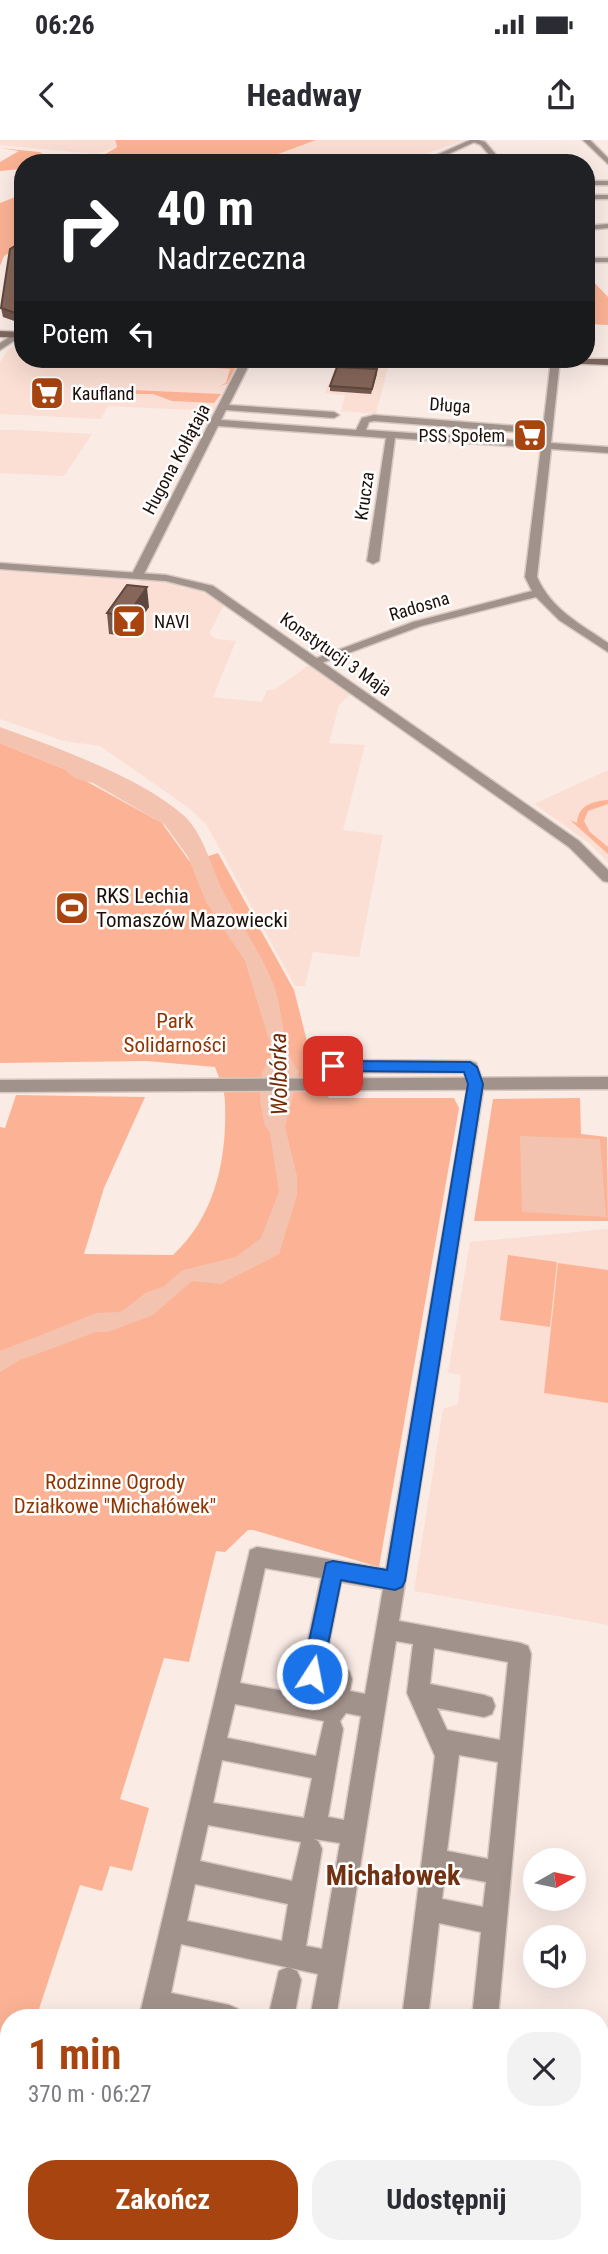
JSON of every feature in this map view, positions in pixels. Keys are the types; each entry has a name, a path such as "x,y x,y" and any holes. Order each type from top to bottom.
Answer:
{"street":[{"path":"443,154 475,140 483,143 492,154"},
{"path":"586,140 608,162"},
{"path":"599,153 608,152"},
{"path":"605,227 608,234"},
{"name":"Hugona Kołłątaja","path":"137,576 242,368"},
{"path":"555,368 531,577 536,593 547,604 608,648"},
{"path":"223,407 334,415"},
{"name":"Długa","path":"360,433 365,420 374,418 548,431"},
{"name":"Długa","path":"216,423 608,450"},
{"name":"Krucza","path":"373,561 391,435"},
{"name":"Konstytucji 3 Maja","path":"0,566 179,579 209,588 574,844 608,878"},
{"name":"Radosna","path":"315,661 417,624 518,595 536,593"},
{"path":"324,2009 476,1084 470,1067 333,1066 329,1060"},
{"path":"0,1086 608,1083"},
{"path":"154,2009 257,1557 395,1581"},
{"path":"226,1691 335,1712 341,1679 312,1674 333,1570"},
{"path":"387,1629 520,1654 486,2009"},
{"path":"416,2009 447,1755 418,1693 425,1636"},
{"path":"418,1693 484,1706"},
{"path":"337,1700 375,1707"},
{"path":"283,2009 332,1729"},
{"path":"441,1740 511,1753"},
{"path":"214,1747 326,1769"},
{"path":"199,1812 303,1831 313,1838 353,1834"},
{"path":"434,1860 499,1873"},
{"path":"186,1870 302,1895"},
{"path":"428,1908 495,1922"},
{"path":"172,1930 290,1968 332,1964"}],"shaded area":[{"path":"0,140 114,140 116,147 96,154 0,145"},
{"path":"315,140 465,140 425,154 278,154"},
{"path":"14,346 14,368 235,368 213,411 108,406 101,419 0,414 0,363"},
{"path":"335,368 388,368 376,414 341,411 345,395 325,393"},
{"path":"0,430 92,434 64,476 0,473"},
{"path":"0,571 122,579 136,583 143,580 196,589 224,605 209,634 216,639 236,641 213,697 262,702 267,690 274,690 309,665 350,695 339,705 329,743 365,745 343,830 383,835 359,957 313,952 305,986 295,986 206,824 189,808 100,746 64,741 0,719"},
{"path":"608,770 608,862 589,843 534,804"},
{"path":"608,1229 608,1625 414,1591 443,1409 458,1404 461,1375 448,1373 470,1242"}],"green space":[{"path":"115,140 316,140 278,154 106,154 117,147"},
{"path":"0,148 42,153 14,154 14,170 0,171 0,162 19,151"},
{"path":"14,198 14,250 4,256 0,266 0,203"},
{"path":"595,283 608,297 608,325 595,324"},
{"path":"216,368 235,368 227,384 219,386 226,383 230,369"},
{"path":"109,389 221,394 214,403 172,401 153,394 107,394"},
{"path":"0,743 64,769 162,823 190,862 218,853 294,990 314,1069 329,1098 454,1098 459,1108 379,1567 253,1530 248,1530 225,1552 216,1551 189,1662 164,1658 120,1799 149,1808 132,1871 110,1866 102,1891 80,1885 39,2009 0,2009 0,1127 5,1128 16,1095 145,1097 104,1188 84,1254 173,1255 199,1223 216,1186 224,1145 225,1103 215,1067 146,1061 0,1063"},
{"path":"608,800 608,804 588,811 584,821 590,832 608,847 608,854 570,820 577,823 580,812 587,805"},
{"path":"580,1098 581,1134 607,1137 608,1221 474,1221 493,1099"},
{"path":"508,1255 557,1262 550,1327 500,1320"},
{"path":"558,1263 608,1270 608,1403 544,1393"}],"water":[{"name":"Wolbórka","path":"0,727 120,775 164,800 190,822 202,841 224,893 269,974 277,996 286,1044 299,1071 285,1127 297,1176 297,1195 279,1254 221,1284 192,1281 153,1315 108,1332 96,1332 18,1361 0,1372 0,1351 97,1313 121,1312 147,1292 163,1287 183,1270 236,1257 261,1238 279,1192 270,1133 264,1123 260,1099 262,1073 273,1053 245,961 206,902 188,857 165,825 93,783 76,779 64,769 0,743"},
{"path":"520,1136 600,1139 606,1217 522,1212"}],"building":[{"path":"14,247 14,313 1,308 10,249"},
{"path":"337,368 377,369 372,389 330,386"},
{"path":"127,585 147,587 127,616 107,613"}],"place":[{"name":"Kaufland","path":"47,393"},
{"name":"PSS Społem","path":"530,435"},
{"name":"NAVI","path":"129,621"},
{"name":"RKS Lechia Tomaszów Mazowiecki","path":"72,908"}],"district":[{"name":"Michałowek","path":"393,1875"}],"route":[{"path":"312,1674 333,1570 395,1581 476,1084 470,1067 333,1066"}],"park label":[{"name":"Park Solidarności","path":"175,1033"},
{"name":"Rodzinne Ogrody Działkowe \"Michałówek\"","path":"115,1494"}]}
